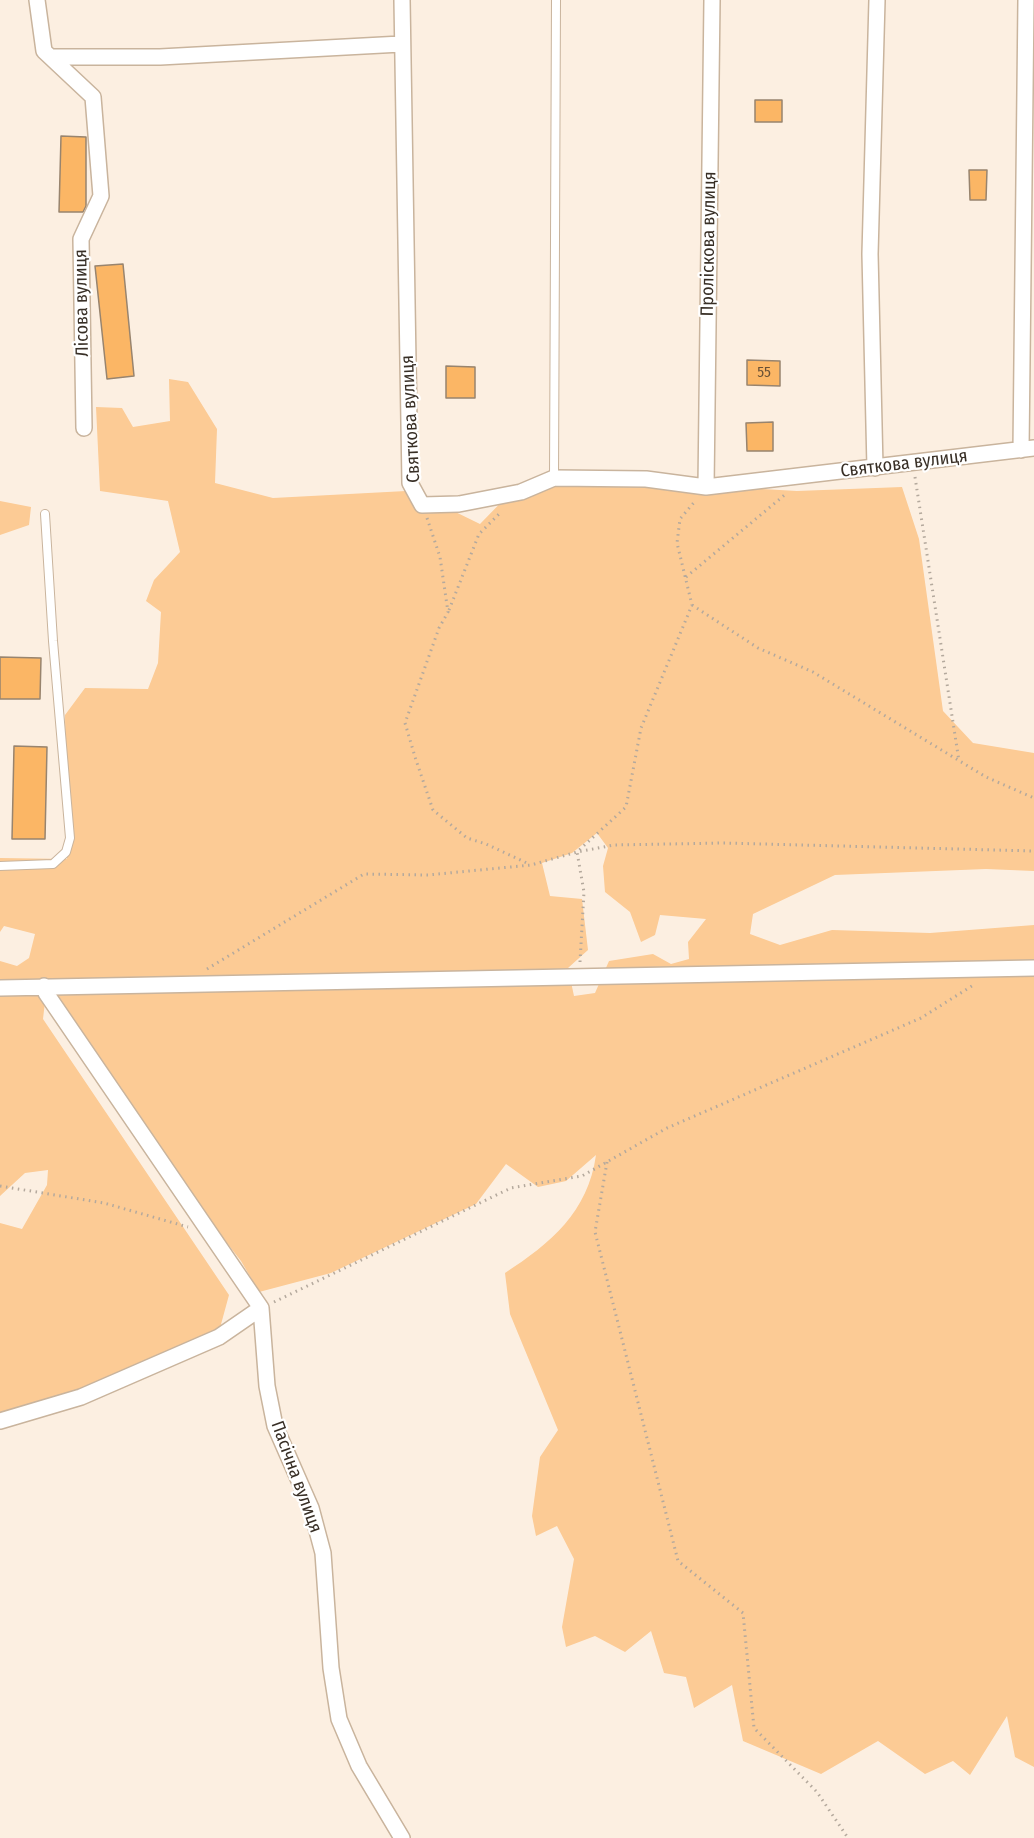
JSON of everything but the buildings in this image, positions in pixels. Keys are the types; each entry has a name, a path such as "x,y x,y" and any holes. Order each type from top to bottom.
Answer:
{"street":[{"name":"Лісова вулиця","path":"37,0 44,51 93,97 101,196 81,239 84,428"},
{"name":"Святкова вулиця","path":"402,0 401,44 411,483 422,505 459,504 521,492 554,478 646,479 706,487 1027,449"},
{"name":"Проліскова вулиця","path":"706,487 712,0"},
{"path":"875,468 870,254 878,0"},
{"path":"1026,0 1027,449"},
{"path":"51,57 160,57 401,44"},
{"path":"0,988 1034,968"},
{"path":"0,1421 81,1397 219,1337 261,1308 46,993 44,986"},
{"name":"Пасічна вулиця","path":"261,1308 267,1386 275,1426 311,1508 323,1553 331,1668 339,1719 359,1766 402,1838"}],"lane":[{"path":"554,478 556,0"},
{"path":"0,866 53,864 66,852 70,838 45,514"}],"path":[{"path":"913,464 960,762"},
{"path":"685,578 806,476"},
{"path":"577,852 626,807 641,728 692,605 677,543 680,519 706,487"},
{"path":"521,492 479,534 448,612 439,628 405,723 433,810 467,838 486,844 531,865"},
{"path":"422,505 441,557 448,612"},
{"path":"692,605 758,648 813,672 986,777 1034,798"},
{"path":"215,966 364,874 429,875 531,865 577,852 614,845 724,843 1034,851"},
{"path":"577,852 584,892 579,978"},
{"path":"261,1308 511,1188 582,1176 667,1128 921,1018 999,968"},
{"path":"607,1162 595,1232 678,1561 743,1613 754,1728 817,1792 848,1838"},
{"path":"0,1186 104,1203 210,1234"}],"shaded area":[{"path":"169,379 188,382 217,429 215,483 273,498 406,491 480,524 518,485 676,484 797,491 902,487 919,539 943,711 973,743 1034,753 1034,871 986,869 835,875 753,914 750,934 780,945 832,930 930,933 1034,925 1034,1767 1015,1757 1007,1716 970,1775 953,1761 925,1774 878,1741 821,1774 743,1741 732,1685 694,1708 686,1677 664,1673 651,1631 625,1652 595,1636 566,1647 562,1627 574,1559 557,1526 536,1536 532,1516 540,1457 558,1430 510,1314 505,1273 538,1250 565,1224 585,1193 596,1155 566,1181 538,1187 506,1164 476,1204 331,1273 259,1292 241,1261 184,1188 91,1044 42,985 46,993 43,1019 229,1295 220,1328 45,1404 0,1413 0,1223 22,1229 47,1185 48,1170 25,1173 0,1196 0,961 17,966 29,958 35,934 4,926 0,932 0,858 67,859 65,715 85,688 148,689 158,663 161,612 146,601 154,580 180,552 168,501 100,491 96,407 122,408 133,427 170,421","holes":["597,833 608,848 603,866 605,892 630,912 641,942 655,935 660,915 706,919 688,942 689,959 671,964 653,954 609,961 595,993 574,996 568,968 588,950 582,899 550,896 542,863 572,853"]},
{"path":"0,501 31,507 29,525 0,535"}]}
